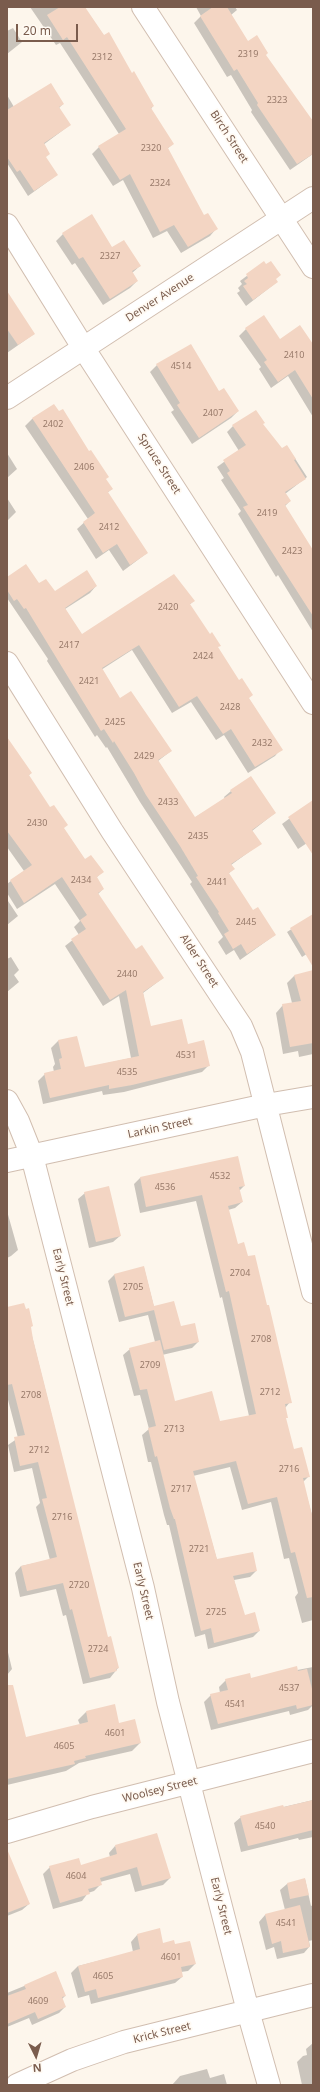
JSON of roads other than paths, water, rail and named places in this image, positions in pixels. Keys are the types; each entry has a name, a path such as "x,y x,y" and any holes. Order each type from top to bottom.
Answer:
{"street":[{"name":"Birch Street","path":"143,7 313,267"},
{"name":"Denver Avenue","path":"7,398 313,198"},
{"name":"Spruce Street","path":"7,225 84,349 313,703"},
{"name":"Alder Street","path":"7,663 112,831 240,1026 252,1052 313,1292"},
{"name":"Larkin Street","path":"7,1161 266,1105 313,1098"},
{"name":"Early Street","path":"7,1101 18,1121 32,1156 143,1588 168,1702 248,2011 269,2085"},
{"name":"Woolsey Street","path":"7,1832 92,1806 313,1751"},
{"name":"Krick Street","path":"17,2085 72,2060 124,2042 313,1995"}]}
